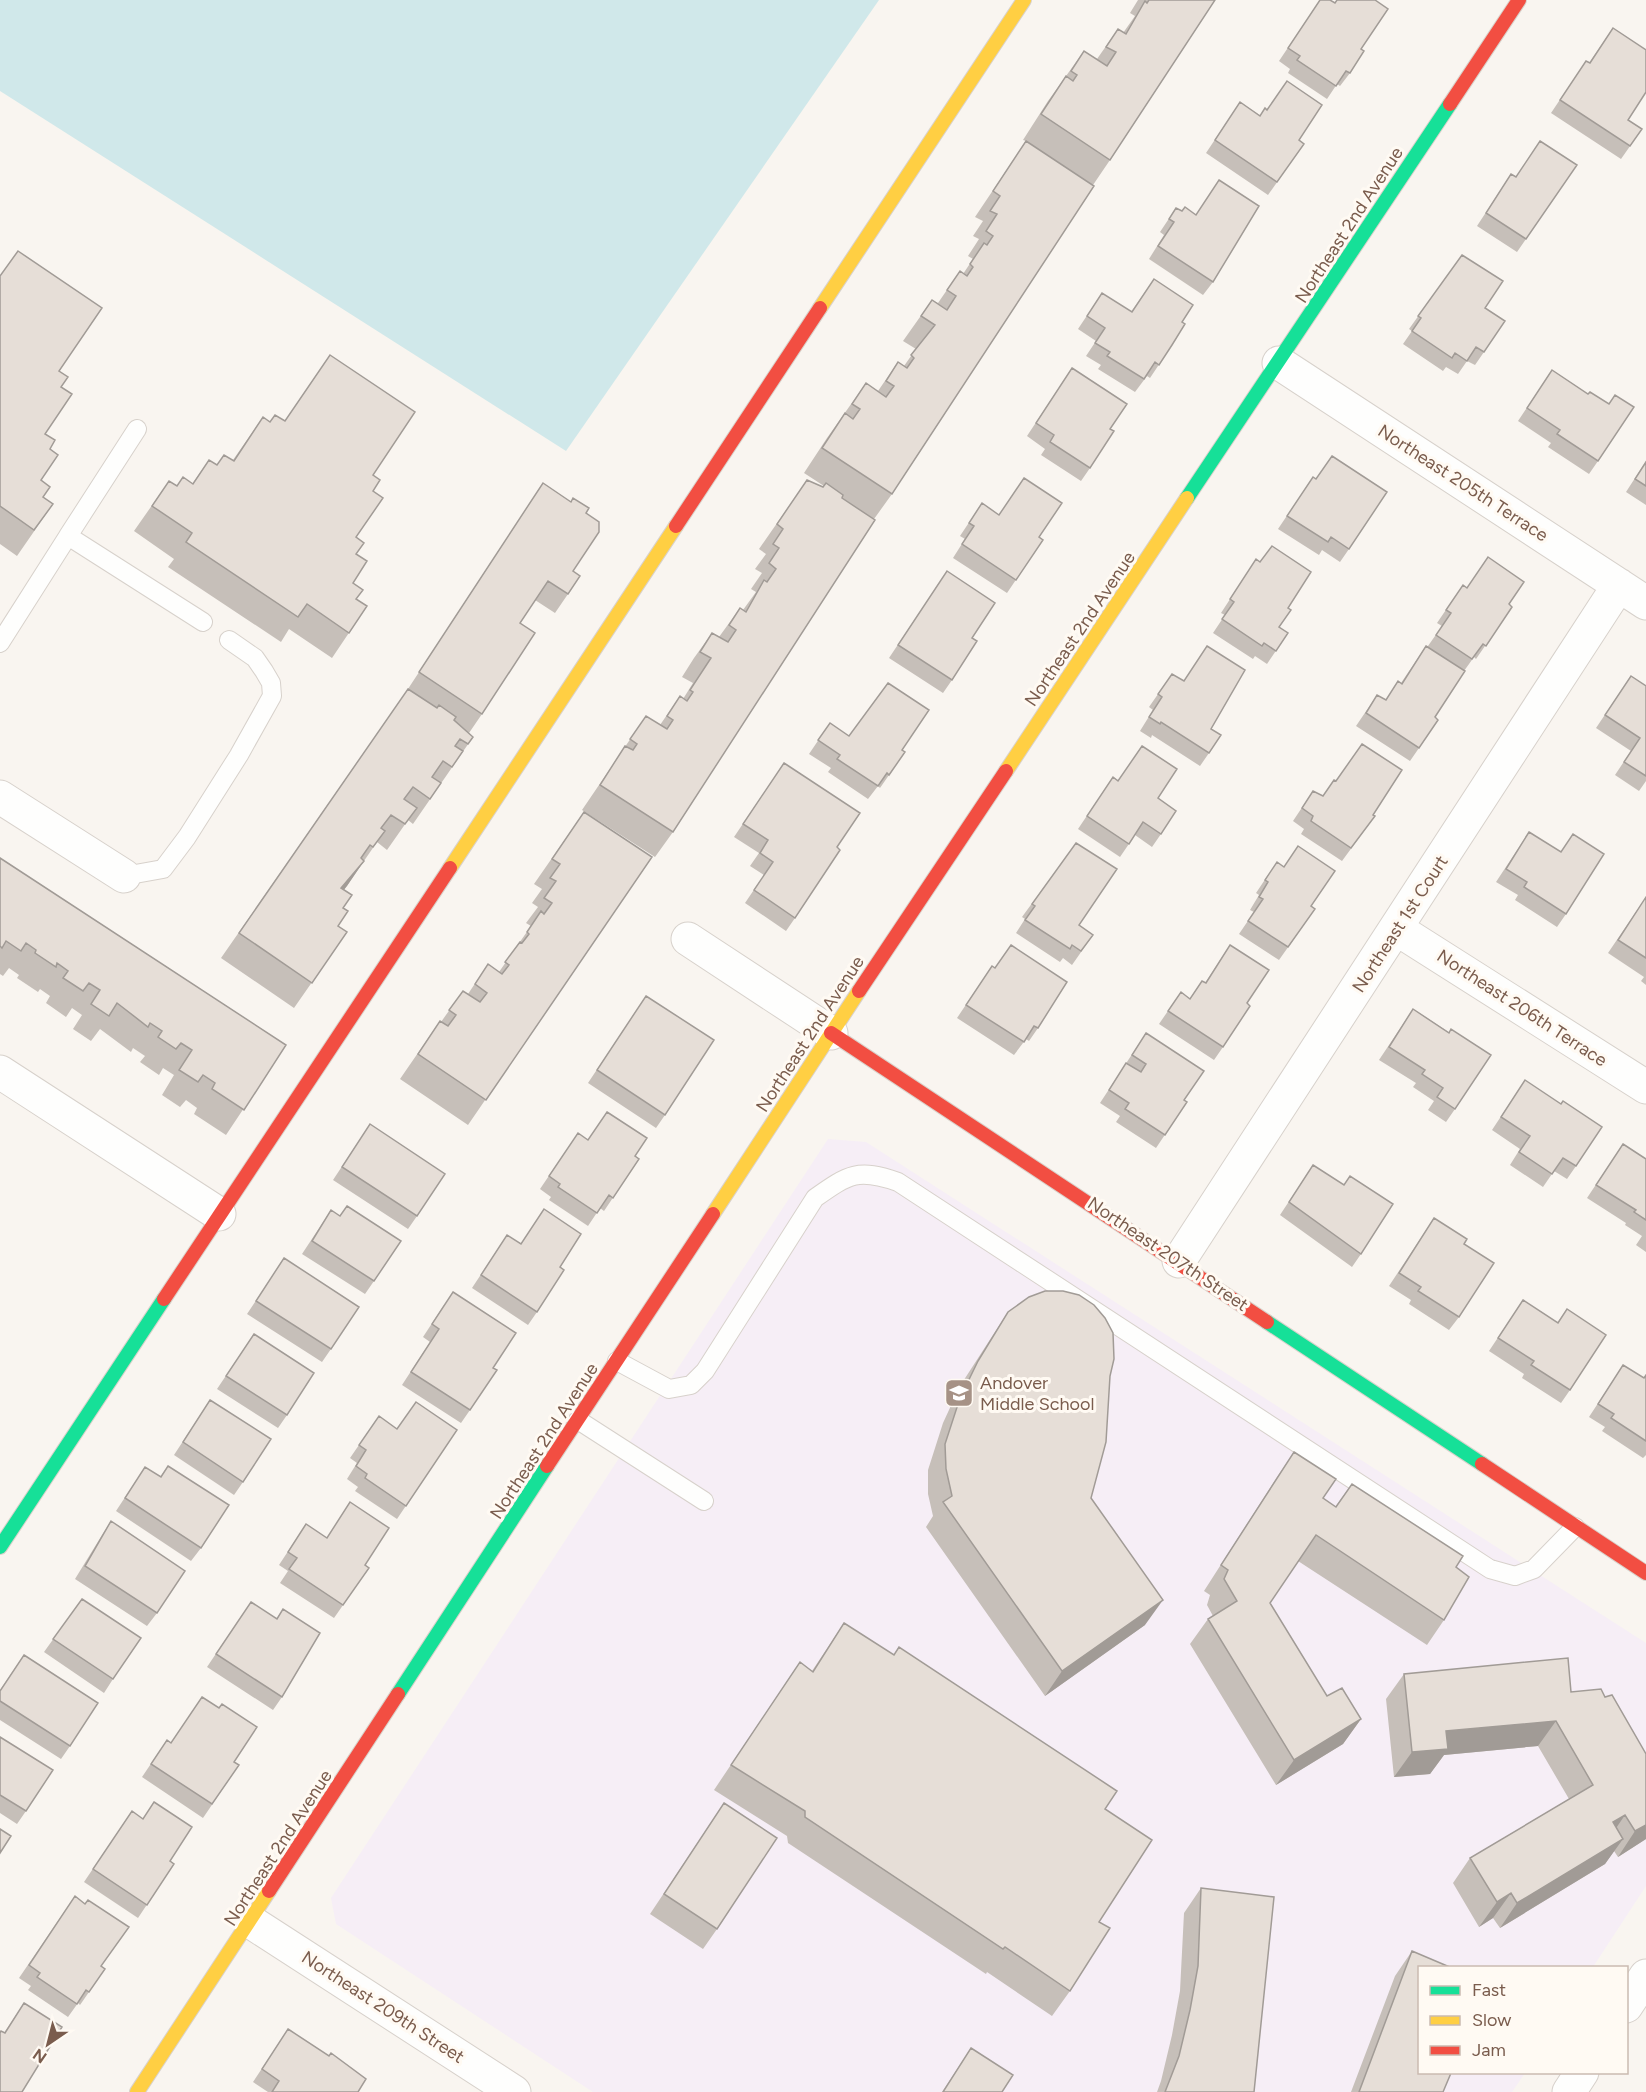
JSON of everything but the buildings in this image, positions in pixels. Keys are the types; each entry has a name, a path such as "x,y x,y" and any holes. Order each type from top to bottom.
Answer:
{"street":[{"path":"0,1547 219,1214 772,385 1024,0"},
{"name":"Northeast 2nd Avenue","path":"137,2092 251,1922 831,1033 1519,0"},
{"name":"Northeast 205th Terrace","path":"1279,363 1633,594"},
{"name":"Northeast 1st Court","path":"1179,1261 1397,928 1633,594"},
{"path":"0,797 124,876"},
{"name":"Northeast 206th Terrace","path":"1397,928 1646,1087"},
{"name":"Northeast 207th Street","path":"687,939 1179,1261 1646,1573"},
{"path":"0,1072 219,1214"},
{"name":"Northeast 209th Street","path":"251,1922 514,2092"},
{"path":"1628,2003 1646,1976"},
{"path":"1569,2092 1581,2074"}],"lane":[{"path":"0,643 137,429"},
{"path":"68,536 203,622"},
{"path":"124,876 163,869 199,819 272,696 271,683 255,658 229,640"},
{"path":"617,1361 669,1389 691,1385 705,1371 815,1198 835,1184 857,1173 876,1174 908,1188 1490,1569 1515,1576 1534,1569 1575,1527"},
{"path":"578,1420 704,1501"}],"shaded area":[{"name":"Andover Middle School","path":"828,1139 866,1142 1646,1643 1646,1886 1594,1966 1418,1966 1418,2074 1524,2074 1512,2092 593,2092 336,1924 331,1898"}],"water":[{"path":"0,0 879,0 566,451 0,91"}],"traffic: fast":[{"path":"1187,498 1450,104"},
{"path":"0,1547 164,1299"},
{"path":"1267,1322 1482,1464"},
{"path":"398,1694 547,1466"}],"traffic: slow":[{"path":"820,308 1024,0"},
{"path":"1006,771 1187,498"},
{"path":"450,868 676,526"},
{"path":"713,1214 859,991"},
{"path":"137,2092 269,1891"}],"traffic: jam":[{"path":"1450,104 1519,0"},
{"path":"676,526 820,308"},
{"path":"859,991 1006,771"},
{"path":"164,1299 450,868"},
{"path":"831,1033 1267,1322"},
{"path":"547,1466 713,1214"},
{"path":"1482,1464 1646,1573"},
{"path":"269,1891 398,1694"}],"place":[{"name":"Andover Middle School","path":"959,1393"}]}
